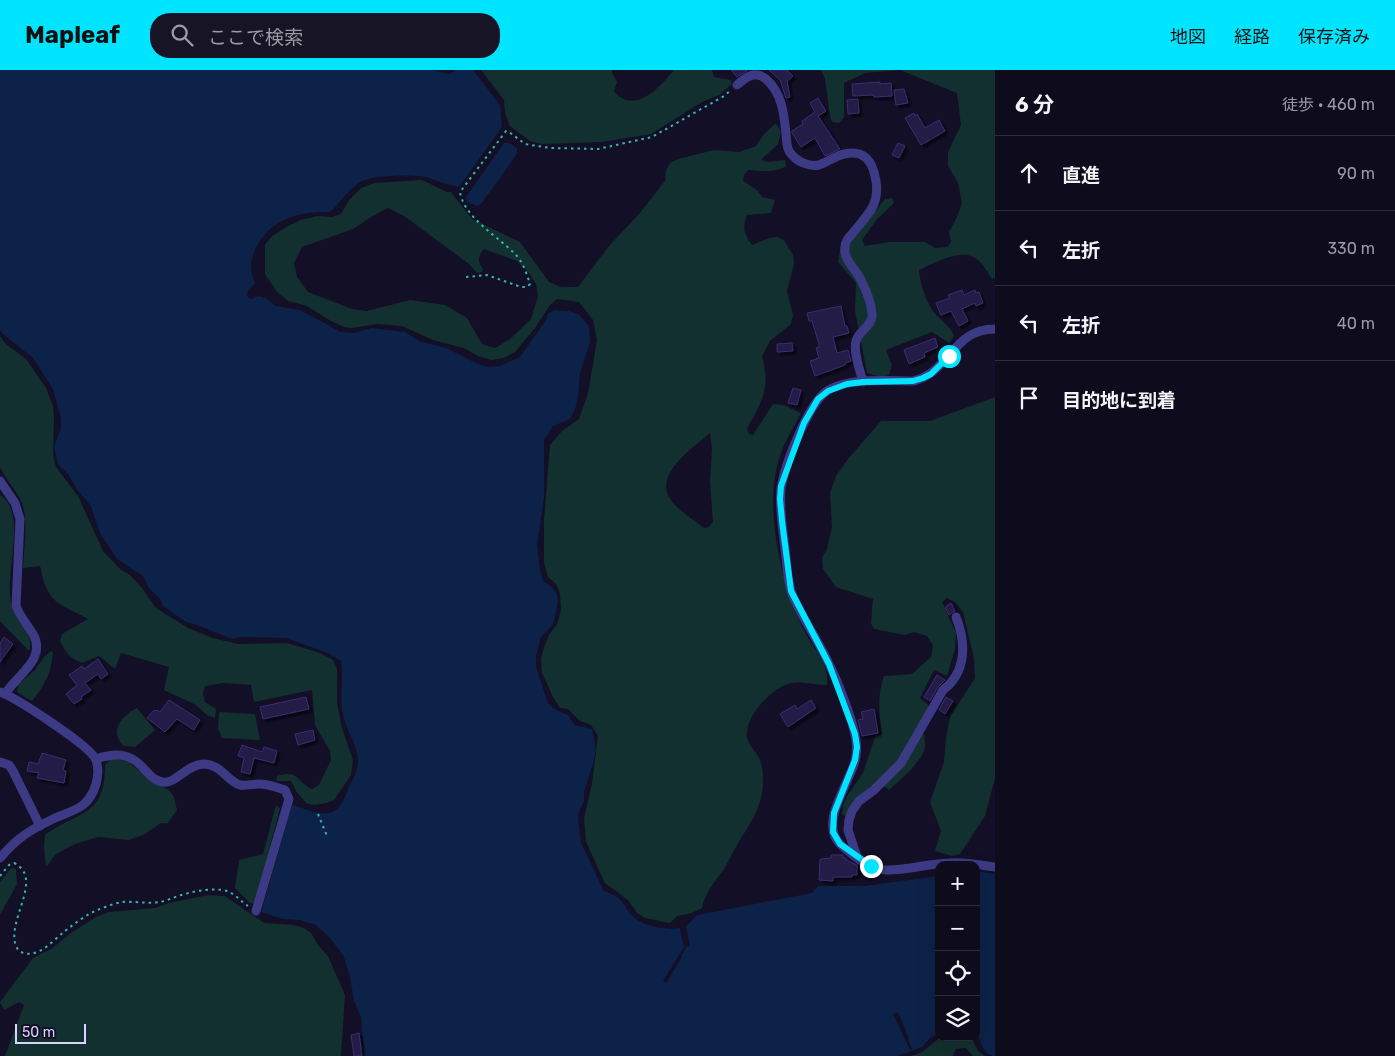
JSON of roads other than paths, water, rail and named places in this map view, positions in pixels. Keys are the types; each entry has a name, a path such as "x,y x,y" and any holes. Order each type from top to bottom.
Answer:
{"street":[{"path":"737,85 746,77 754,74 762,76 772,84 778,92 784,114 787,148 799,162 818,166 843,154 852,153 862,154 868,158 876,181 876,200 872,209 844,246 846,256 861,281 873,315 870,323 859,334 855,343 863,382"},
{"path":"995,329 984,329 966,337 941,365 923,378 913,381 847,384 828,391 818,399 804,423 786,470 781,486 780,499 791,591 829,664 855,734 857,747 855,760 832,822 836,838 840,844 871,866 886,870 949,863 970,863 995,867"},
{"path":"0,481 15,503 20,518 16,606 38,646 36,657 3,693 35,711 86,748 96,759 97,780 92,795 82,805 22,835 0,858"},
{"path":"857,856 848,830 848,820 852,811 901,762 943,690 953,683 959,669 963,655 961,629 956,616"},
{"path":"96,759 109,754 119,754 130,758 144,768 149,776 164,783 170,782 194,766 209,765 220,769 240,785 268,784 285,790 289,799 256,911"},
{"path":"0,762 9,765 13,771 40,826"}],"water":[{"path":"0,70 431,70 449,74 457,70 473,70 500,105 502,127 459,187 419,176 402,175 373,178 356,185 330,212 296,215 276,224 261,239 255,250 251,273 255,284 248,290 248,298 252,299 258,296 266,298 276,306 300,310 341,332 354,333 372,328 405,332 419,341 446,348 487,367 500,366 520,357 546,320 548,314 554,310 569,311 578,314 582,318 589,326 590,342 580,373 575,410 570,419 553,426 544,440 544,498 537,545 543,581 552,587 557,594 558,603 553,625 541,637 536,656 536,667 548,703 554,709 568,715 575,725 592,729 596,749 584,792 584,801 578,815 581,843 604,891 617,897 631,914 641,922 660,928 675,929 686,926 697,915 812,893 818,886 864,886 935,877 935,1035 922,1047 897,1056 364,1056 361,1017 354,1001 344,957 331,939 316,925 299,920 283,919 261,912 292,805 323,814 334,811 342,803 356,772 357,752 344,720 342,708 341,661 328,653 286,638 242,637 232,639 186,622 163,606 160,599 149,588 143,576 117,559 100,533 91,506 78,491 68,474 58,464 54,447 61,428 61,418 53,389 33,358 0,330"},
{"path":"504,143 509,143 517,148 517,154 481,204 477,206 467,202 466,197"},
{"path":"980,872 995,874 995,1056 987,1053 980,1041"}]}
